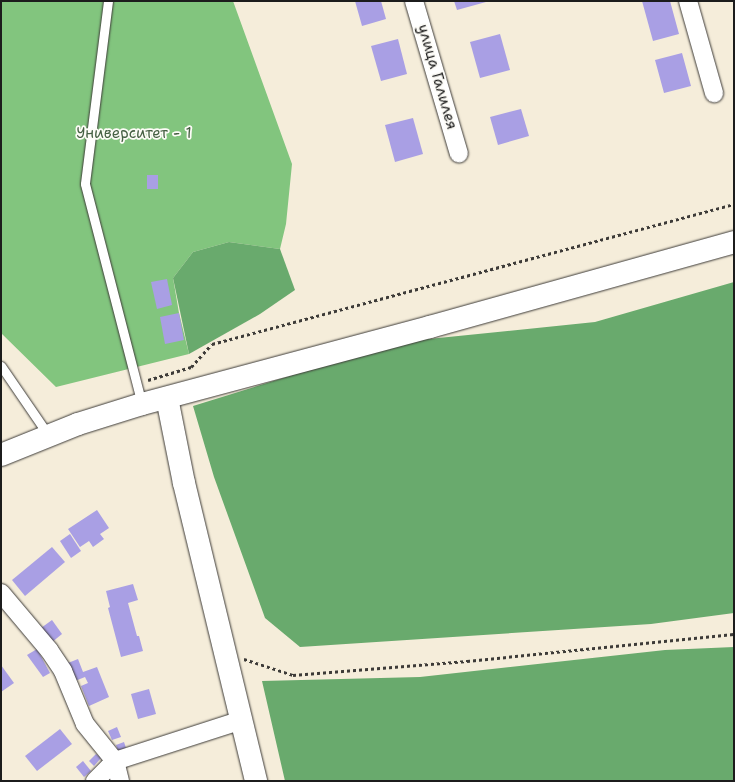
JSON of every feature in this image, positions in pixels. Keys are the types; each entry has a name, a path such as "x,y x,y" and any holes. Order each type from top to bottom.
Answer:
{"street":[{"name":"улица Галилея","path":"414,1 459,154"},
{"path":"688,1 714,93"},
{"path":"1,455 78,424 142,404 734,242"},
{"path":"167,398 184,483 256,781"},
{"path":"1,593 49,650 63,671 85,724 115,761 120,781"},
{"path":"95,781 115,761 242,720"}],"lane":[{"path":"108,1 85,184 142,404"},
{"path":"1,366 49,436"}],"path":[{"path":"136,383 191,367 212,344 734,204"},
{"path":"226,653 293,675 734,634"}],"green space":[{"name":"Университет - 1","path":"1,1 233,1 292,164 286,224 280,249 229,242 193,252 173,278 179,313 189,354 56,387 1,333"},
{"path":"229,242 280,249 295,290 260,314 189,354 173,278 193,252"},
{"path":"734,282 734,613 651,624 300,647 265,618 214,477 193,406 399,342 595,322"},
{"path":"734,647 734,781 285,781 262,681 420,677 665,650"}],"building":[{"path":"355,1 381,1 386,19 362,26"},
{"path":"454,1 485,1 486,2 457,10"},
{"path":"642,1 670,1 679,34 653,41"},
{"path":"500,34 510,70 480,78 470,42"},
{"path":"398,39 407,74 381,81 371,46"},
{"path":"682,53 691,86 664,93 655,60"},
{"path":"521,109 529,136 498,145 490,117"},
{"path":"413,118 423,154 395,162 385,125"},
{"path":"147,175 158,175 158,189 147,189"},
{"path":"167,279 172,305 157,309 151,282"},
{"path":"179,313 184,340 165,344 160,317"},
{"path":"97,510 109,528 100,534 104,539 93,547 89,541 80,547 68,529"},
{"path":"70,534 81,551 71,558 60,541"},
{"path":"52,547 65,562 25,596 12,580"},
{"path":"133,584 138,600 128,603 137,636 139,636 143,651 121,657 108,608 110,607 106,591"},
{"path":"52,620 62,634 51,643 41,628"},
{"path":"37,649 50,673 43,677 27,655"},
{"path":"78,659 83,672 97,667 109,697 89,706 81,686 88,683 85,677 75,681 68,663"},
{"path":"1,665 14,683 1,692"},
{"path":"149,689 156,714 138,719 131,694"},
{"path":"117,727 121,737 112,740 108,731"},
{"path":"60,729 72,744 37,771 25,756"},
{"path":"124,742 126,748 118,751 116,745"},
{"path":"96,754 101,758 94,766 89,761"},
{"path":"83,761 91,771 84,777 76,767"}]}
